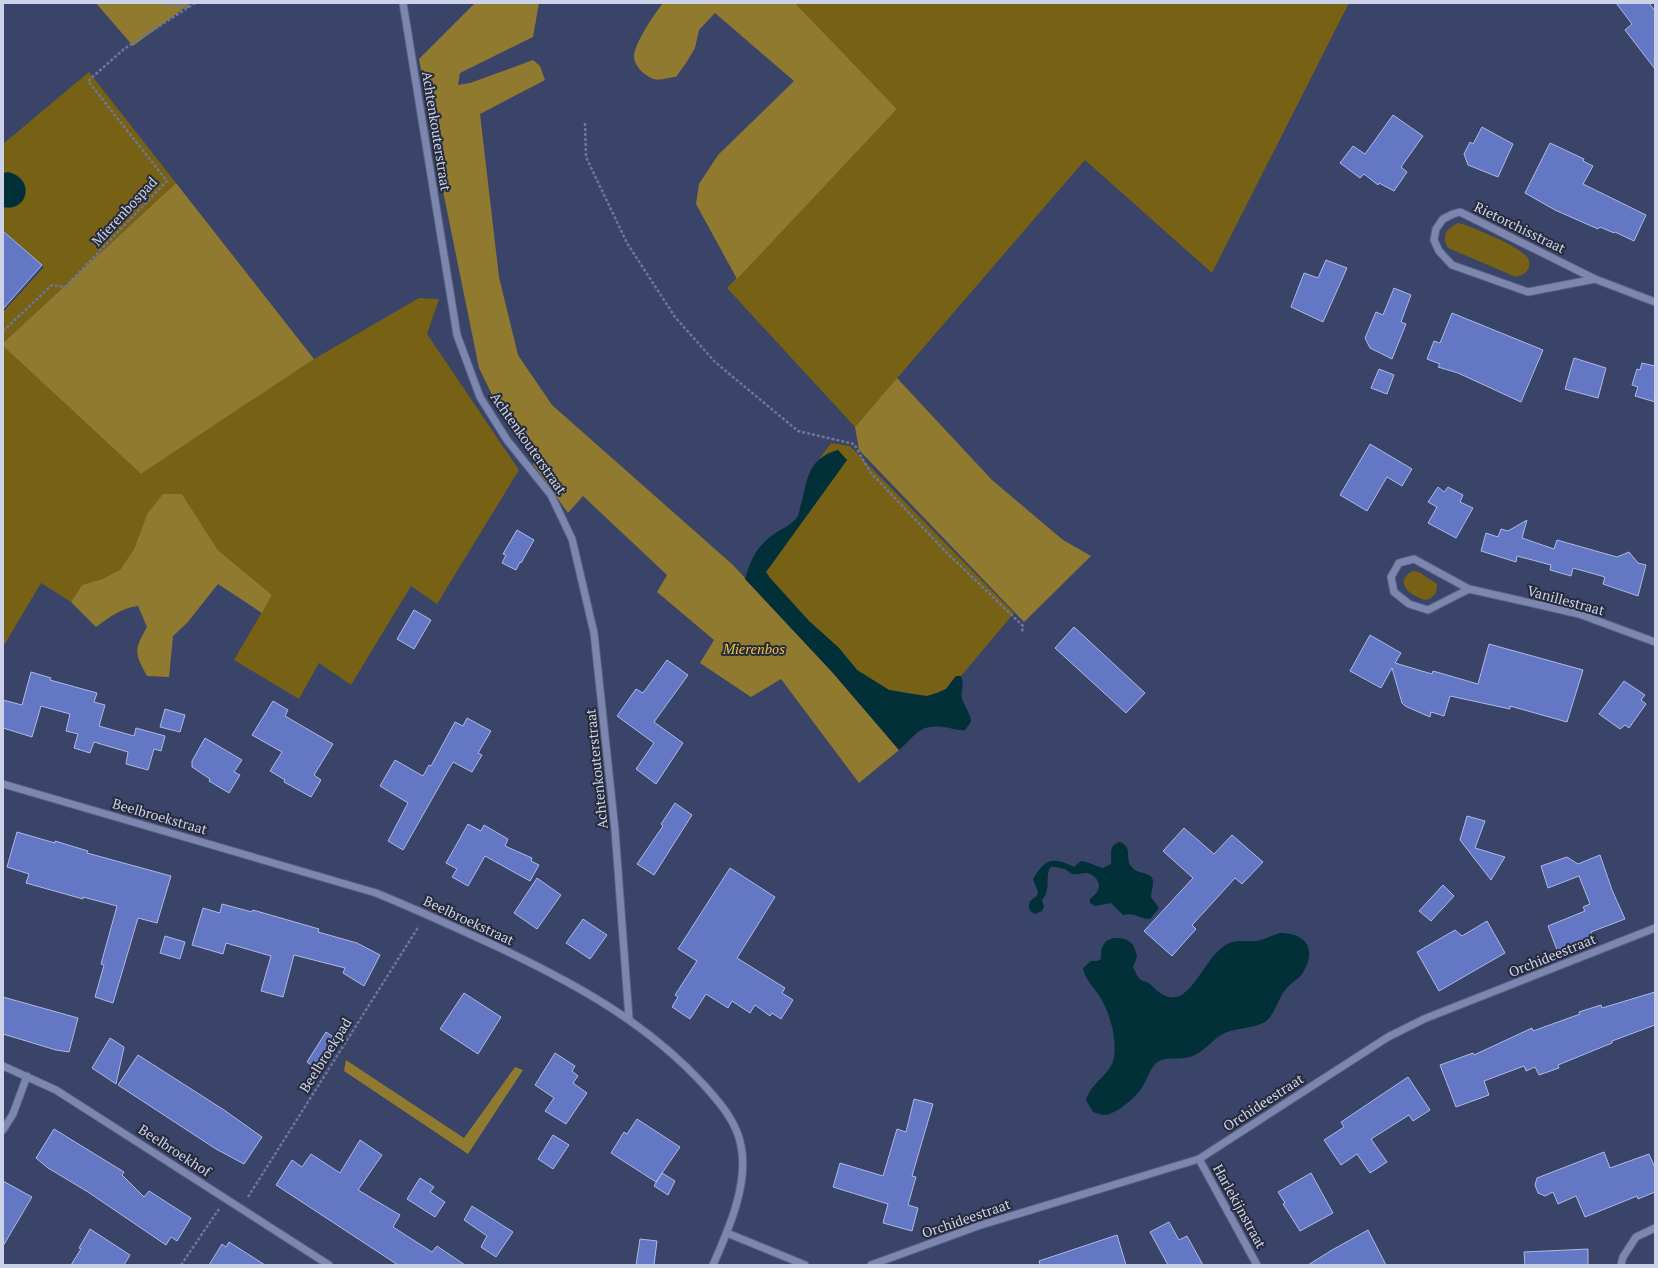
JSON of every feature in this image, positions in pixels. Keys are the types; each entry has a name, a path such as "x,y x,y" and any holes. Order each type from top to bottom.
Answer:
{"street":[{"name":"Achtenkouterstraat","path":"403,3 456,335 483,402 507,440 551,494 572,539 594,633 615,830 629,1018"},
{"name":"Rietorchisstraat","path":"1595,279 1528,292 1452,265 1439,251 1434,240 1436,229 1443,219 1460,212 1595,279 1655,302"},
{"name":"Vanillestraat","path":"1469,589 1428,610 1409,604 1394,592 1391,577 1399,563 1414,560 1469,589 1579,614 1655,642"},
{"name":"Beelbroekstraat","path":"3,784 376,893 427,914 554,974 629,1018 688,1068 717,1099 737,1131 742,1147 742,1177 738,1196 726,1233 713,1265"},
{"name":"Orchideestraat","path":"871,1265 978,1226 1199,1159 1388,1038 1424,1019 1655,928"},
{"name":"Beelbroekhof","path":"3,1066 56,1090 329,1265"},
{"path":"3,1130 13,1114 27,1076"},
{"name":"Harlekijnstraat","path":"1199,1159 1258,1265"},
{"path":"1621,1265 1623,1257 1636,1237 1655,1228"},
{"path":"726,1233 805,1265"}],"path":[{"path":"156,3 191,7 195,3"},
{"name":"Mierenbospad","path":"3,331 52,285 65,287 167,181 88,81 124,49 191,7"},
{"path":"585,123 586,157 627,243 675,317 715,362 798,431 854,444 870,472 946,552 1023,626 1022,632"},
{"name":"Beelbroekpad","path":"241,1208 427,914"},
{"path":"181,1265 226,1199"}],"shaded area":[{"path":"795,3 1349,3 1212,273 1085,160 855,427 727,288 897,109"},
{"path":"89,72 176,183 3,343 3,312 44,267 3,230 3,144"},
{"path":"8,172 17,175 23,181 25,194 23,200 18,205 3,207 3,173"},
{"path":"1458,223 1489,235 1523,253 1528,259 1529,264 1526,272 1516,277 1448,248 1445,239 1446,233 1450,228"},
{"path":"419,298 439,299 427,334 519,470 437,604 411,586 351,685 319,663 299,699 234,660 272,595 218,550 182,494 147,514 134,549 120,570 102,579 82,585 71,602 41,583 3,647 3,346 141,474 314,359"},
{"path":"831,443 850,446 1014,613 961,676 956,676 946,689 927,696 889,690 857,670 839,648 809,621 766,572 847,460 828,453 817,462"},
{"path":"838,450 847,460 766,572 809,621 839,648 857,670 889,690 927,696 946,689 956,676 961,676 963,683 962,698 971,722 965,730 944,727 929,727 914,735 899,750 833,673 745,579 752,559 758,549 774,534 790,524 798,516 806,483 816,463 829,453"},
{"path":"1413,571 1419,572 1437,584 1436,593 1430,599 1424,600 1410,593 1405,587 1405,578"},
{"path":"1120,842 1124,844 1128,850 1129,863 1133,869 1148,874 1153,880 1151,897 1159,908 1150,919 1131,914 1123,915 1111,903 1095,906 1090,903 1090,899 1099,889 1098,882 1095,877 1089,873 1072,874 1063,869 1054,867 1051,867 1049,870 1047,892 1042,900 1044,907 1042,911 1035,914 1030,910 1030,901 1037,896 1038,892 1033,879 1046,863 1055,861 1074,867 1081,861 1103,868 1111,864 1112,848 1116,843"},
{"path":"1280,933 1297,936 1303,940 1309,951 1309,958 1307,966 1302,974 1283,993 1274,1011 1265,1022 1256,1026 1222,1034 1203,1050 1191,1057 1159,1061 1153,1066 1138,1093 1125,1105 1114,1112 1105,1115 1093,1112 1086,1100 1092,1088 1106,1073 1112,1063 1115,1050 1114,1034 1104,1003 1088,980 1083,968 1091,961 1101,959 1102,947 1107,941 1118,938 1130,942 1134,946 1137,957 1133,967 1138,977 1164,995 1175,997 1184,993 1192,985 1217,952 1227,944 1238,941 1259,940"}],"green space":[{"path":"96,3 191,3 133,46"},
{"name":"Mierenbos","path":"475,3 539,3 533,37 460,73 458,85 470,83 533,60 540,66 545,80 480,114 499,277 518,355 552,405 733,565 833,673 899,750 859,783 781,679 751,697 700,663 714,640 657,592 667,575 583,496 568,513 533,464 542,455 498,407 479,368 444,196 419,59"},
{"path":"663,3 795,3 897,109 737,279 696,204 699,184 718,155 794,81 715,13 699,30 695,48 676,77 654,79 647,76 641,71 635,62 635,52 645,29"},
{"path":"176,183 314,359 141,474 3,346 3,343"},
{"path":"897,378 992,480 1063,540 1091,556 1024,622 859,450 855,427"},
{"path":"163,494 182,494 218,550 272,595 262,613 218,584 187,623 173,636 169,677 147,676 140,661 137,651 138,646 147,627 138,606 126,609 111,616 96,627 71,602 82,585 102,579 120,570 134,549 147,514"},
{"path":"346,1060 464,1138 515,1067 523,1070 468,1154 344,1071"}],"building":[{"path":"1616,3 1649,3 1655,11 1655,69 1625,30 1632,24"},
{"path":"1393,115 1423,136 1401,167 1407,172 1394,191 1379,183 1378,185 1364,174 1360,178 1340,163 1353,146 1365,154"},
{"path":"1482,127 1513,144 1498,177 1468,165 1464,154 1470,142 1473,144"},
{"path":"1550,143 1584,159 1583,161 1593,166 1583,184 1646,215 1634,241 1600,227 1598,229 1555,210 1525,193"},
{"path":"3,231 42,265 3,309"},
{"path":"1326,260 1347,268 1323,322 1291,307 1304,273 1318,278"},
{"path":"1394,288 1411,295 1401,322 1406,324 1392,359 1370,348 1365,338 1376,312 1383,315"},
{"path":"1452,313 1543,350 1521,402 1458,373 1438,367 1440,364 1427,359 1434,341 1440,343"},
{"path":"1574,358 1606,368 1598,398 1565,389"},
{"path":"1642,363 1655,366 1655,402 1635,396 1638,387 1632,385 1637,369 1640,370"},
{"path":"1379,369 1394,375 1387,394 1371,388"},
{"path":"1370,444 1412,469 1402,486 1387,477 1367,511 1340,495"},
{"path":"1438,487 1444,492 1448,487 1463,495 1460,502 1473,508 1456,538 1428,523 1437,507 1428,502"},
{"path":"1527,520 1522,538 1554,549 1557,540 1617,557 1629,552 1638,563 1646,565 1638,596 1603,584 1605,577 1573,568 1571,576 1550,570 1551,565 1517,556 1516,562 1481,551 1486,533 1498,537 1501,529 1508,531"},
{"path":"517,530 534,540 516,570 502,563 506,555 503,554"},
{"path":"414,610 431,620 414,649 397,639"},
{"path":"1074,627 1145,693 1126,713 1055,648"},
{"path":"1370,635 1401,653 1395,663 1432,674 1433,671 1478,684 1489,644 1583,670 1567,722 1510,706 1510,709 1450,696 1444,716 1431,712 1430,717 1405,706 1402,703 1392,668 1381,688 1350,671"},
{"path":"667,660 688,675 654,722 683,743 656,784 636,769 654,743 617,716 636,689 643,693"},
{"path":"31,672 51,678 50,680 97,693 94,702 105,705 99,726 134,736 136,728 165,736 161,751 154,749 148,770 126,764 128,752 94,742 90,753 74,748 78,734 66,731 70,714 41,706 32,737 3,728 3,700 22,705"},
{"path":"1624,681 1645,695 1641,700 1646,704 1629,728 1625,725 1620,729 1599,714"},
{"path":"273,701 288,710 285,716 333,744 314,775 321,780 311,797 284,782 285,780 270,771 282,752 252,735"},
{"path":"165,709 185,715 180,732 160,727"},
{"path":"467,718 491,731 478,753 482,755 472,772 453,762 403,850 388,841 408,803 380,786 395,760 423,776 429,765 431,766 455,722 463,726"},
{"path":"205,738 242,760 234,772 240,775 229,793 209,781 210,779 192,767 192,761"},
{"path":"675,803 692,815 654,875 637,864 663,826 661,824"},
{"path":"1467,816 1485,821 1475,848 1505,857 1491,880 1460,840"},
{"path":"468,824 481,831 484,825 508,839 505,846 532,858 531,861 539,865 530,881 485,856 468,886 452,877 457,869 446,863"},
{"path":"1184,828 1214,854 1232,835 1263,862 1242,884 1235,878 1192,925 1196,929 1172,956 1144,931 1193,878 1163,851"},
{"path":"17,832 55,843 55,841 88,851 87,853 171,876 157,923 138,918 113,1003 95,997 104,965 101,964 117,906 83,897 83,899 26,883 29,874 7,867"},
{"path":"1600,855 1612,890 1625,919 1591,932 1593,937 1557,950 1548,926 1585,911 1583,907 1590,904 1579,876 1548,888 1541,866 1567,857 1578,864"},
{"path":"730,868 775,897 737,958 785,988 782,993 793,1000 781,1019 772,1013 770,1016 755,1005 750,1013 732,1001 728,1008 706,994 690,1019 672,1007 678,997 675,995 697,961 678,949"},
{"path":"537,878 561,895 537,929 514,913"},
{"path":"1443,885 1454,896 1431,921 1419,911"},
{"path":"222,904 252,912 253,910 319,929 318,932 357,943 380,955 364,986 343,973 345,968 294,955 283,997 261,991 271,956 226,943 223,954 192,945 203,908 220,913"},
{"path":"583,919 607,935 590,959 566,943"},
{"path":"1487,921 1505,953 1439,991 1417,952 1455,930 1462,936"},
{"path":"165,936 185,942 180,959 160,953"},
{"path":"1655,992 1655,1025 1612,1041 1612,1043 1558,1065 1559,1068 1539,1075 1535,1067 1526,1071 1524,1066 1484,1081 1489,1095 1456,1107 1440,1065 1473,1053 1474,1055 1532,1028 1533,1031 1580,1014 1579,1012 1601,1005 1602,1008"},
{"path":"464,993 501,1017 478,1054 440,1029"},
{"path":"3,997 78,1018 69,1052 56,1050 3,1034"},
{"path":"326,1032 338,1040 320,1071 307,1062"},
{"path":"110,1038 124,1047 116,1084 92,1068"},
{"path":"555,1053 575,1066 572,1071 578,1076 573,1083 587,1093 566,1124 545,1111 554,1098 535,1085"},
{"path":"138,1055 224,1110 262,1137 244,1164 216,1149 118,1085"},
{"path":"1408,1077 1430,1110 1413,1121 1409,1115 1371,1139 1387,1162 1370,1173 1357,1154 1341,1165 1324,1140 1344,1127 1341,1122"},
{"path":"914,1099 933,1104 912,1176 916,1177 908,1205 918,1208 912,1231 883,1223 888,1204 833,1187 840,1163 883,1176 897,1129 906,1132"},
{"path":"637,1119 680,1147 656,1182 611,1153 624,1132 627,1134"},
{"path":"54,1129 124,1172 122,1175 144,1197 149,1191 191,1218 177,1241 171,1237 166,1245 88,1192 48,1168 36,1158"},
{"path":"553,1135 569,1145 553,1169 538,1159"},
{"path":"360,1140 382,1155 358,1190 400,1215 393,1227 432,1252 437,1246 465,1265 398,1265 276,1185 292,1160 302,1167 311,1154 340,1173"},
{"path":"1604,1152 1610,1168 1649,1154 1655,1168 1655,1192 1638,1199 1637,1196 1585,1217 1576,1196 1558,1204 1553,1192 1545,1196 1538,1193 1535,1185 1537,1178"},
{"path":"662,1173 675,1181 668,1195 654,1186"},
{"path":"1311,1173 1333,1213 1300,1231 1283,1204 1285,1203 1278,1192"},
{"path":"420,1178 434,1187 430,1192 445,1202 435,1217 407,1199"},
{"path":"3,1181 32,1197 3,1246"},
{"path":"472,1206 513,1232 496,1257 481,1247 487,1236 464,1220"},
{"path":"1169,1222 1179,1240 1187,1236 1203,1265 1168,1265 1150,1232"},
{"path":"90,1229 130,1255 124,1265 71,1265 81,1249 79,1248"},
{"path":"1368,1230 1386,1265 1308,1265 1332,1250"},
{"path":"1117,1235 1126,1265 1040,1265 1039,1261"},
{"path":"640,1239 657,1241 654,1265 636,1265"},
{"path":"229,1242 265,1265 209,1265 222,1244 226,1247"},
{"path":"1588,1249 1588,1265 1525,1265 1524,1252"}]}
